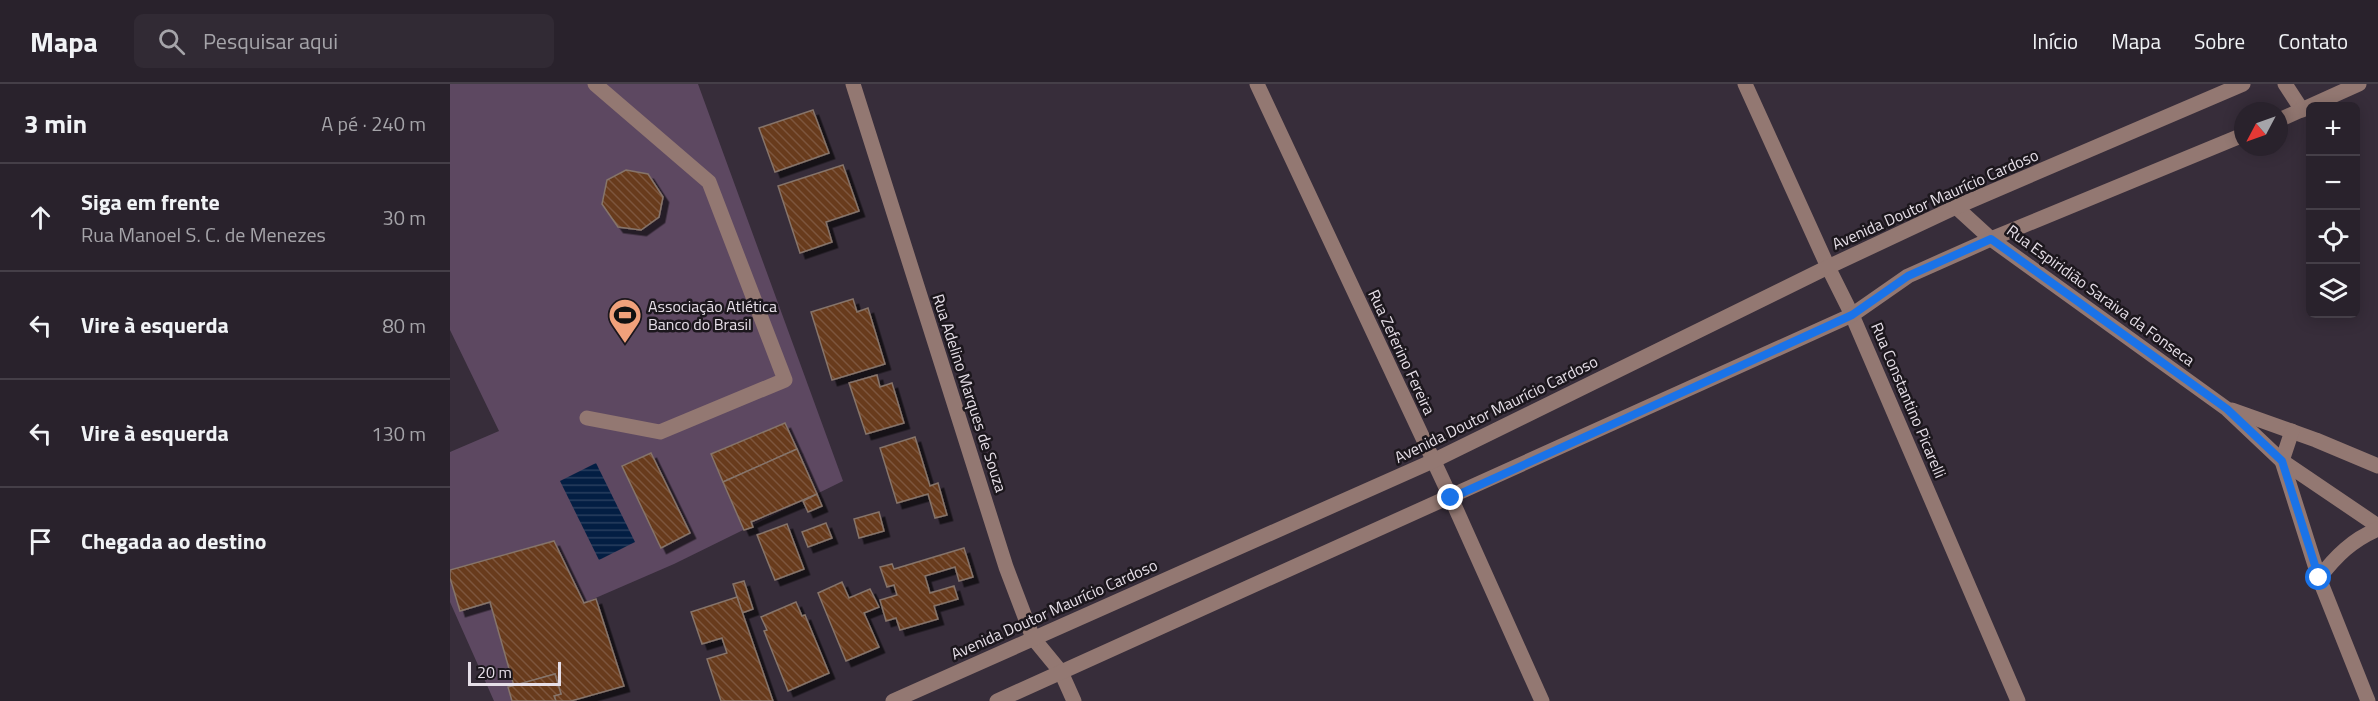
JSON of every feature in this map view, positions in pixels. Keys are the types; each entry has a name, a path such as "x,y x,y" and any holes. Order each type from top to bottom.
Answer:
{"street":[{"path":"587,418 660,432 785,380 709,182 595,84"},
{"name":"Rua Adelino Marques de Souza","path":"853,84 1006,567 1033,638 1061,672 1074,701"},
{"name":"Rua Zeferino Fereira","path":"1257,84 1451,498 1542,701"},
{"name":"Rua Constantino Picarelli","path":"1745,84 1852,315 2018,701"},
{"name":"Avenida Doutor Maurício Cardoso","path":"893,701 1432,461 1828,267 1956,207 2243,84"},
{"path":"2285,84 2302,110"},
{"path":"2288,116 2359,84"},
{"path":"997,701 1852,315 1908,276 1991,239 2234,139"},
{"name":"Rua Espiridião Saraiva da Fonseca","path":"1956,207 1991,239 2227,409 2282,461 2378,527"},
{"name":"Rua Espiridião Saraiva da Fonseca","path":"2227,409 2292,431 2378,466"},
{"path":"2292,431 2282,461 2319,578 2368,701"},
{"path":"2319,578 2347,546 2378,527"}],"shaded area":[{"name":"Associação Atlética Banco do Brasil","path":"450,84 698,84 843,481 674,564 584,603 554,541 450,570 450,452 499,431 450,330"},
{"path":"450,578 460,610 490,602 514,686 512,701 494,701 450,602"}],"water":[{"path":"596,463 635,542 599,560 560,481"}],"building":[{"path":"813,110 829,153 775,172 759,128"},
{"path":"843,165 859,211 826,222 832,242 800,253 778,186"},
{"path":"626,170 648,174 663,197 659,217 641,230 618,227 602,204 607,180"},
{"path":"853,299 857,312 868,308 885,364 832,380 811,312"},
{"path":"877,375 880,387 892,383 904,423 866,434 849,383"},
{"path":"785,423 797,449 723,482 711,454"},
{"path":"915,437 930,486 938,483 947,515 935,518 928,494 897,503 880,448"},
{"path":"797,449 817,494 751,522 753,527 744,530 723,482"},
{"path":"651,453 690,533 661,548 622,466"},
{"path":"817,494 822,506 808,512 803,501"},
{"path":"879,512 884,531 859,538 854,519"},
{"path":"826,523 832,538 808,547 802,532"},
{"path":"787,524 804,569 775,580 757,535"},
{"path":"554,541 584,603 596,599 624,686 571,701 556,701 554,696 561,694 555,674 514,686 490,602 460,611 450,578 450,570"},
{"path":"964,548 973,577 959,581 955,567 925,576 930,593 954,586 958,599 934,606 938,619 900,630 896,618 886,621 880,600 897,595 894,585 887,587 880,567 892,564 894,569"},
{"path":"744,581 753,609 742,613 733,584"},
{"path":"842,582 849,598 870,589 879,607 864,613 879,647 846,661 818,593"},
{"path":"737,597 773,701 721,701 707,659 727,653 722,638 702,644 691,612"},
{"path":"796,602 802,616 805,615 829,673 788,691 764,631 767,630 761,617"},
{"path":"555,674 561,694 554,696 556,701 512,701 508,687"}],"place":[{"name":"Associação Atlética Banco do Brasil","path":"625,344"}],"route":[{"path":"1451,498 1852,315 1908,276 1991,239 2227,409 2282,461 2319,578"}]}
